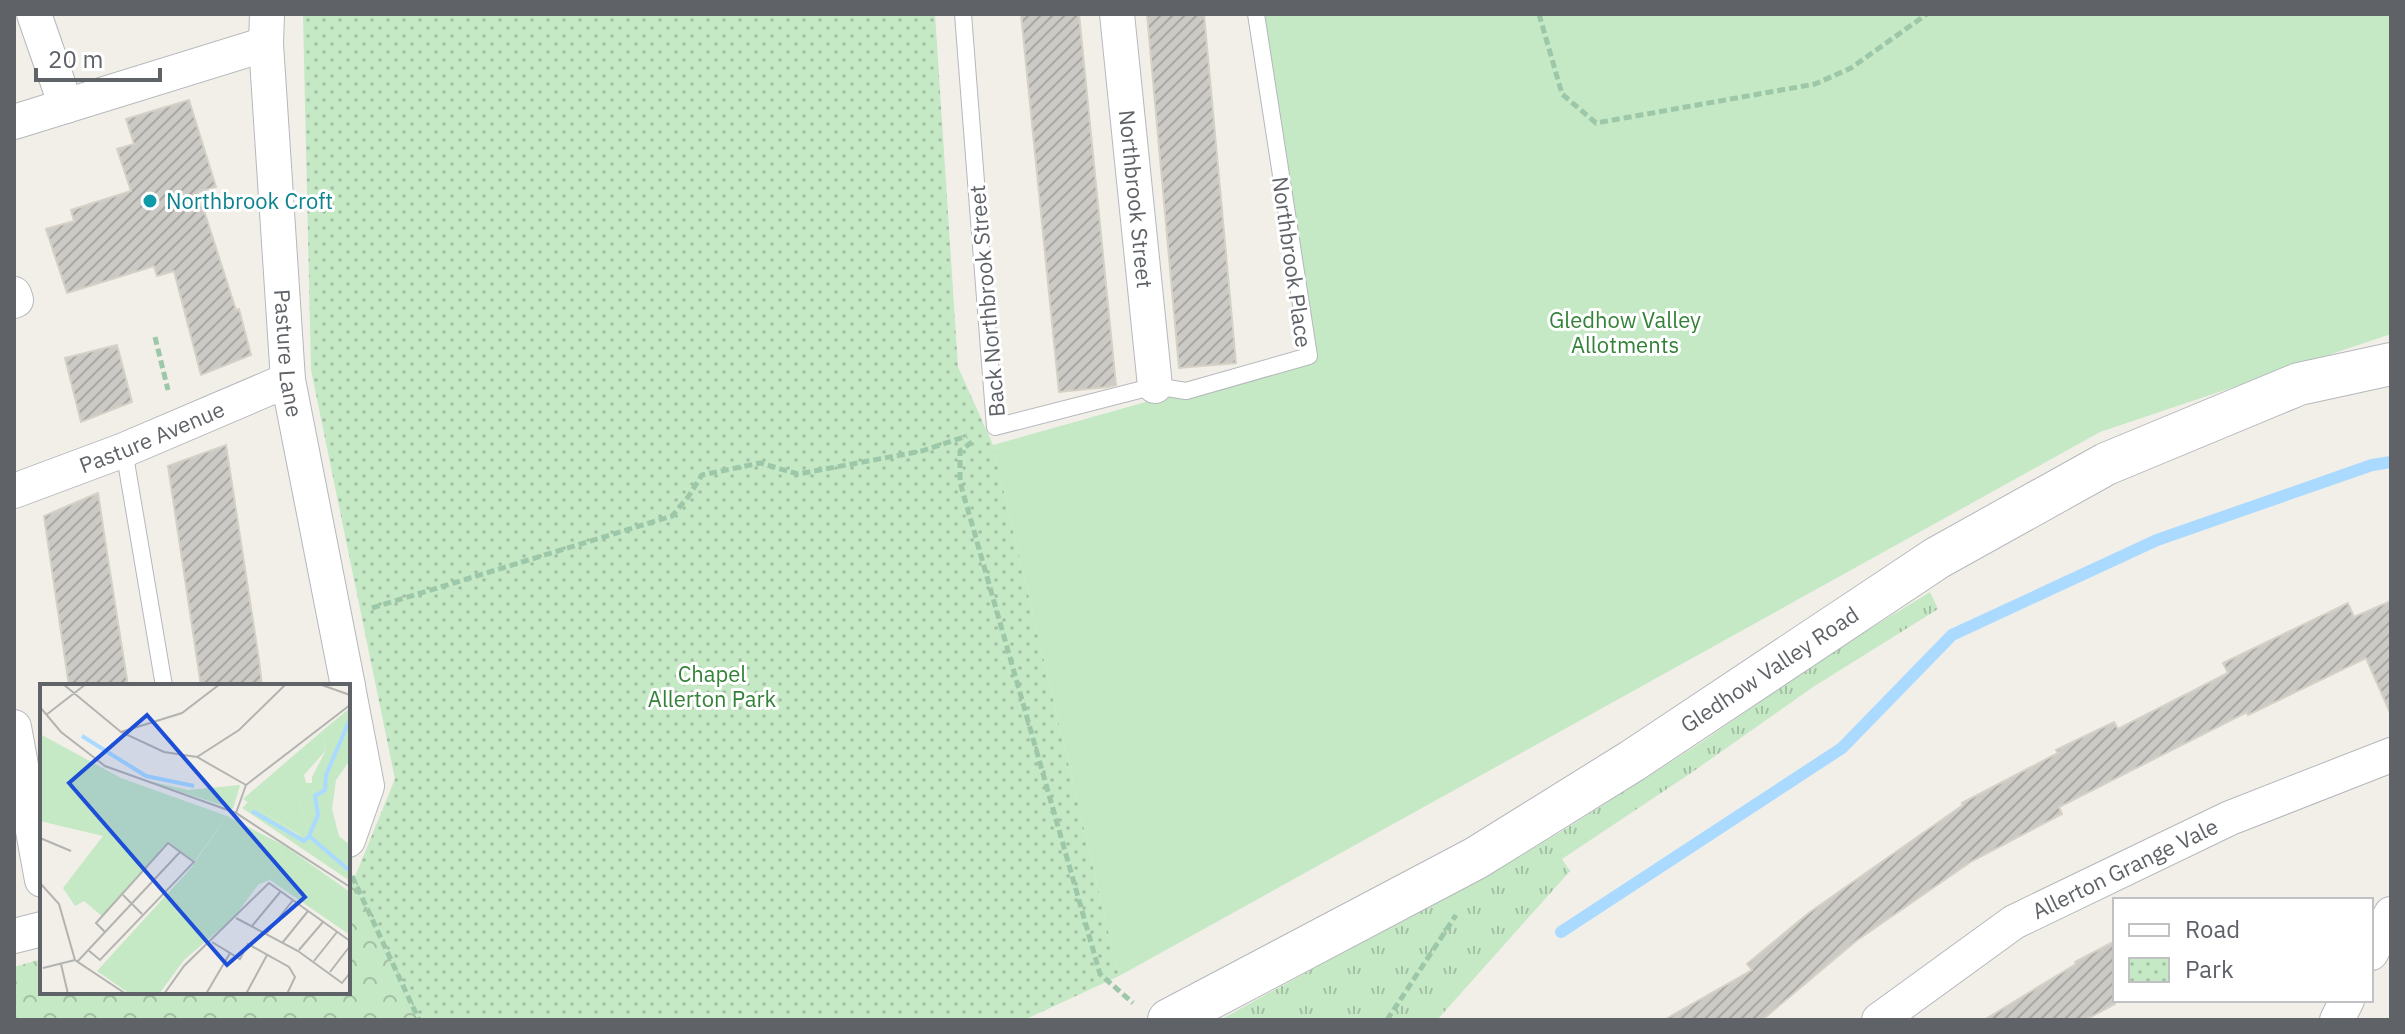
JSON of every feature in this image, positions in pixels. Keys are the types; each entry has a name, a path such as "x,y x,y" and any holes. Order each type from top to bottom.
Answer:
{"street":[{"path":"34,14 66,106"},
{"name":"Northbrook Street","path":"1117,14 1155,386"},
{"path":"14,122 66,106 266,29"},
{"name":"Pasture Lane","path":"266,29 288,380 348,684"},
{"name":"Gledhow Valley Road","path":"1155,1015 1476,858 1632,761 1937,558 2106,464 2299,384 2391,364"},
{"name":"Pasture Avenue","path":"14,491 124,450 288,380"},
{"name":"Pasture Lane","path":"350,697 367,786 350,834"},
{"path":"14,727 40,869"},
{"name":"Allerton Grange Vale","path":"1879,1020 2014,922 2230,818 2391,755"},
{"path":"2373,949 2391,914"},
{"path":"14,936 40,930"},
{"path":"2337,1020 2346,1002"}],"lane":[{"name":"Back Northbrook Street","path":"963,14 995,427 1155,386"},
{"name":"Northbrook Place","path":"1155,386 1186,391 1309,356 1256,14"},
{"path":"124,450 164,684"}],"path":[{"path":"1539,14 1562,94 1596,123 1815,84 1851,68 1927,14"},
{"path":"155,337 178,427"},
{"path":"335,619 672,516 702,475 760,463 798,474 922,451 995,427"},
{"path":"995,427 960,451 960,482 1100,974 1155,1015"},
{"path":"1387,1020 1453,923 1476,858"},
{"path":"350,873 419,1020"}],"green space":[{"name":"Chapel Allerton Park","path":"303,14 935,14 958,367 993,445 1119,976 1024,1020 419,1020 354,879 395,779 311,370"},
{"name":"Gledhow Valley Allotments","path":"1256,14 2391,14 2391,334 2100,432 1119,976 993,445 1309,356"},
{"path":"1930,592 1938,609 1813,687 1562,859 1570,871 1437,1020 1220,1020 1559,833 1702,742 1832,652"},
{"path":"350,879 354,879 419,1020 14,1020 14,967 40,960 40,994 350,994"}],"building":[{"path":"1021,14 1079,14 1116,385 1108,387 1059,392"},
{"path":"1147,14 1204,14 1236,363 1179,368"},
{"name":"Northbrook Croft","path":"189,100 216,187 198,192 236,310 239,309 251,355 201,375 174,271 157,276 154,266 67,293 46,229 74,221 71,210 131,191 117,149 134,144 126,119"},
{"path":"117,345 132,402 81,422 65,358"},
{"path":"226,445 262,684 201,684 168,466"},
{"path":"98,493 128,684 69,684 44,516"},
{"path":"2391,601 2391,715 2366,658 2248,715 2247,712 2059,807 2062,814 1972,861 1856,941 1762,1020 1664,1020 1752,970 1747,964 1810,912 1962,803 2058,753 2056,750 2114,722 2118,729 2228,673 2223,663 2348,603 2354,617"},
{"path":"2113,942 2115,1004 2085,1020 1984,1020 2076,964"}],"waterway":[{"path":"1561,932 1842,748 1952,635 2157,540 2372,465 2391,462"}],"place":[{"name":"Northbrook Croft","path":"150,201"}]}
